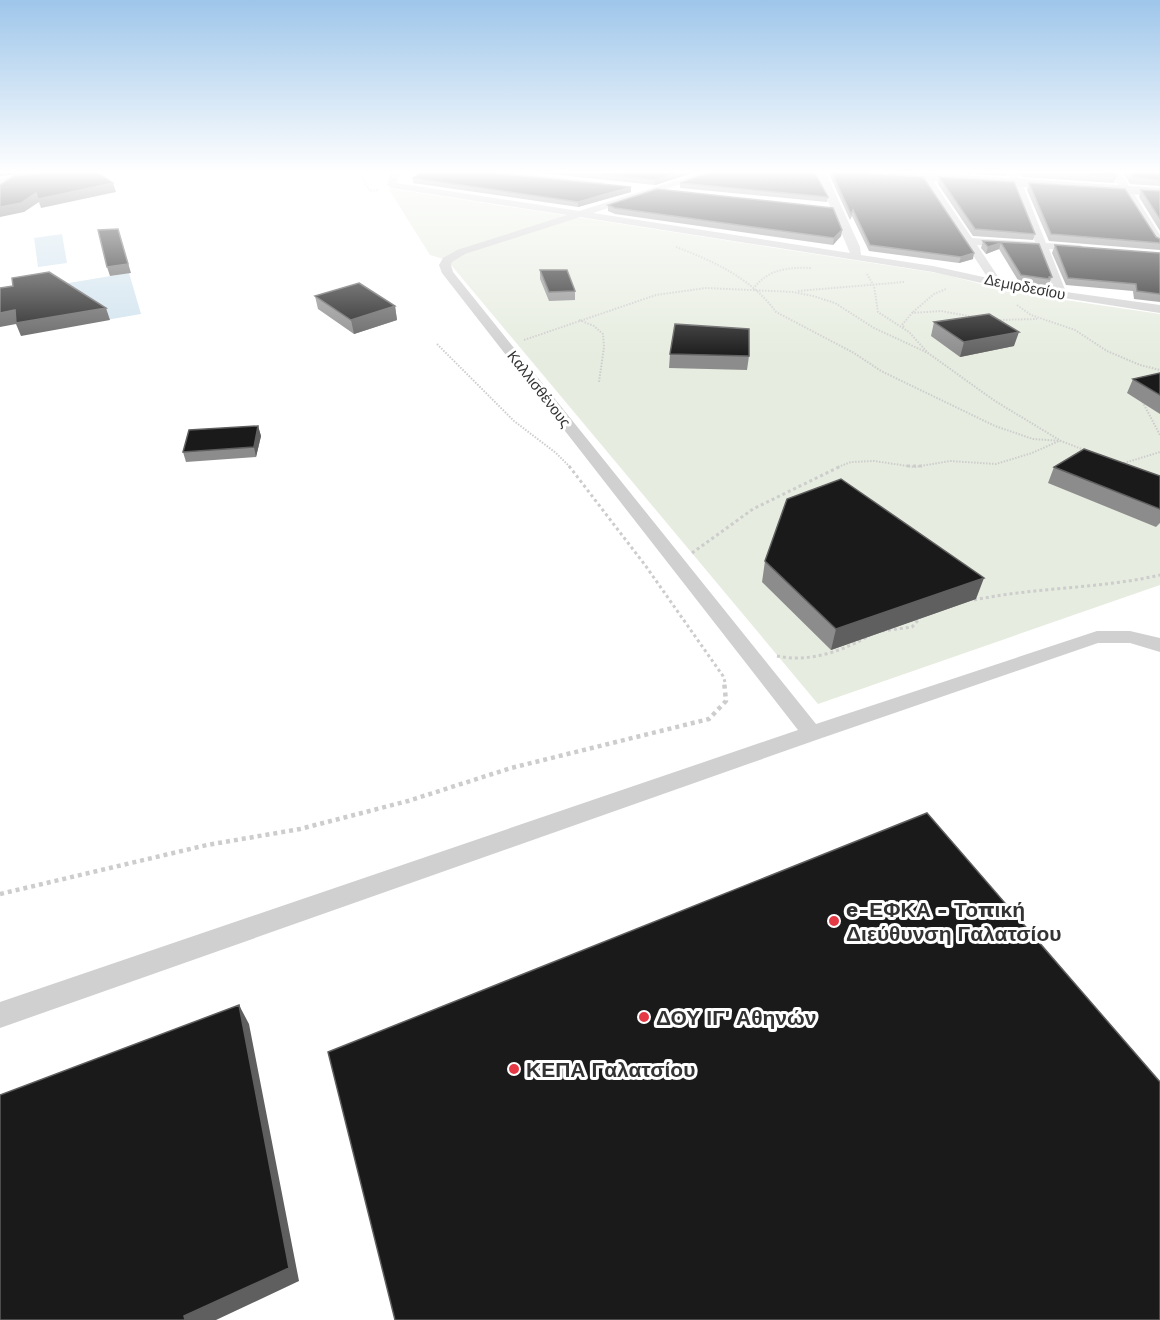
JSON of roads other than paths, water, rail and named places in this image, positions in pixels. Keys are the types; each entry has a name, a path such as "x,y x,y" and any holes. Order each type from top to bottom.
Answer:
{"street":[{"name":"Καλλισθένους","path":"517,235 461,252 447,260 445,265 448,273 812,733"},
{"name":"Δεμιρδεσίου","path":"706,235 974,277 1012,287 1160,309"},
{"path":"849,235 855,247 856,257"},
{"path":"965,235 997,283"},
{"path":"1038,235 1062,295"},
{"path":"969,241 1089,249"},
{"path":"0,1015 812,733 1097,637 1130,637 1160,645"}],"water":[{"path":"62,235 67,263 38,267 34,238"},
{"path":"129,273 141,314 24,334 20,291"}],"place":[{"name":"e-ΕΦΚΑ - Τοπική Διεύθυνση Γαλατσίου","path":"834,921"},
{"name":"ΔΟΥ ΙΓ' Αθηνών","path":"644,1017"},
{"name":"ΚΕΠΑ Γαλατσίου","path":"514,1069"}]}
